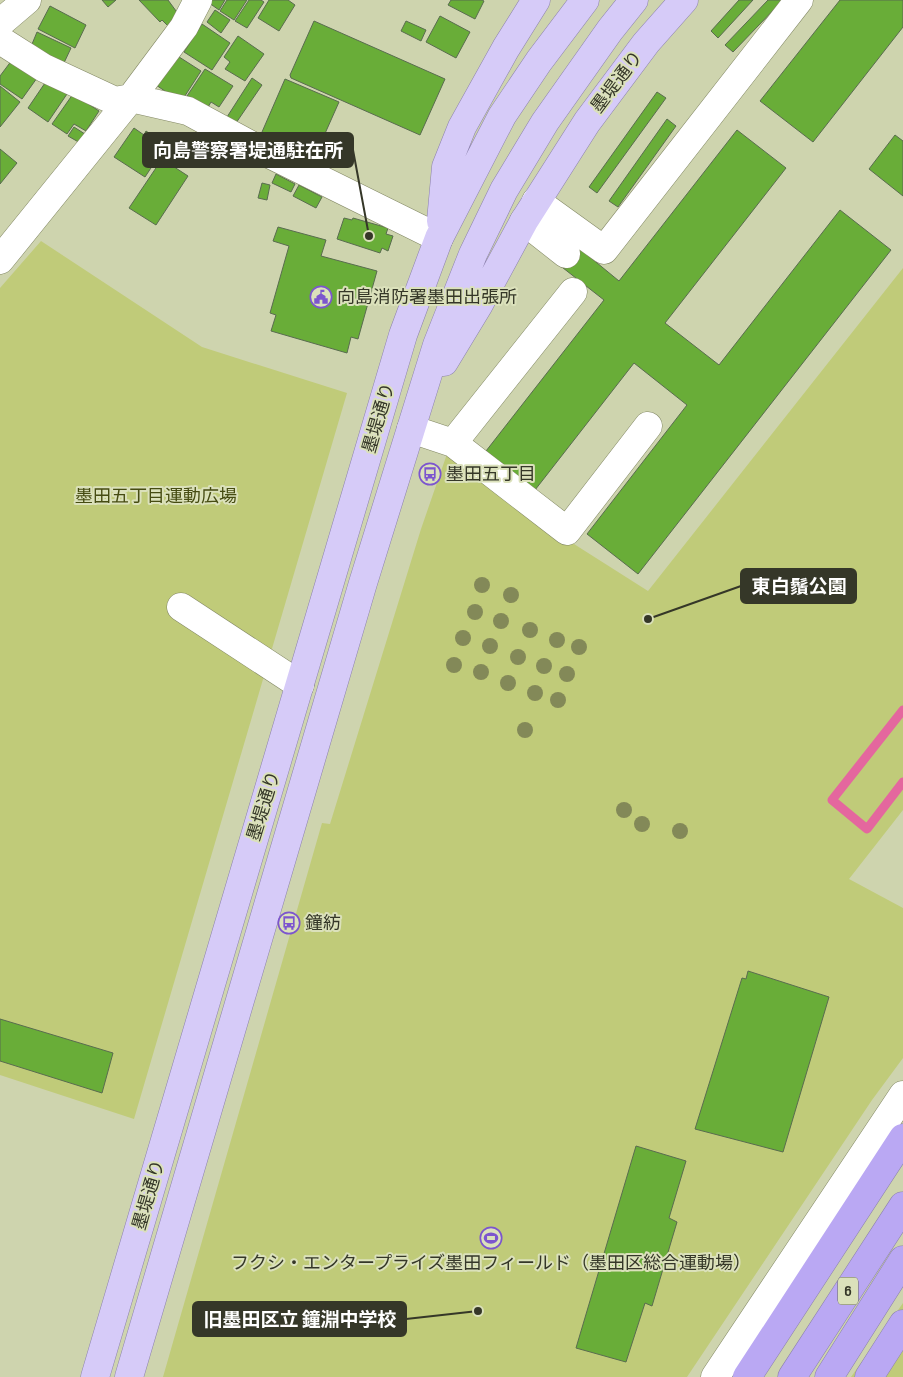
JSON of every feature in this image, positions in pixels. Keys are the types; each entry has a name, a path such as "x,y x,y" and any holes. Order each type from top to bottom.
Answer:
{"highway":[{"path":"747,1377 903,1138"},
{"name":"6","path":"792,1377 903,1206"},
{"path":"829,1377 903,1260"},
{"path":"869,1377 903,1324"}],"main road":[{"name":"墨堤通り","path":"439,238 446,168 462,127 506,48 536,0"},
{"name":"墨堤通り","path":"95,1377 403,335 439,238 502,116 539,61 585,0"},
{"name":"墨堤通り","path":"129,1377 358,602 437,345 473,254 504,190 546,122 610,30 634,0"},
{"name":"墨堤通り","path":"420,402 478,306 530,211 587,122 646,43 684,0"}],"street":[{"path":"0,23 27,0"},
{"path":"0,260 130,98 184,27 198,0"},
{"path":"530,211 604,250 799,0"},
{"path":"4,51 115,101 130,98 188,111 249,144 439,238"},
{"path":"530,211 566,254"},
{"path":"453,443 573,292"},
{"path":"411,429 453,443 567,531 648,426"},
{"path":"181,607 300,685"},
{"path":"715,1377 903,1095"}],"green space":[{"name":"墨田五丁目運動広場","path":"41,241 202,347 347,393 134,1119 0,1075 0,288"},
{"path":"903,268 903,810 849,879 903,908 903,1058 872,1100 687,1377 163,1377 322,823 330,824 421,529 448,451 533,518 648,591"},
{"path":"903,1303 903,1377 851,1377"}],"building":[{"path":"102,0 116,0 108,7"},
{"path":"139,0 168,0 179,15 168,26 162,20 160,22"},
{"path":"205,0 225,0 219,10"},
{"path":"227,0 247,0 234,20 220,11"},
{"path":"249,0 261,0 264,2 247,28 235,21"},
{"path":"269,0 288,0 295,5 279,31 258,18"},
{"path":"451,0 484,1 475,19 448,5"},
{"path":"739,0 753,0 718,38 711,31"},
{"path":"768,0 783,0 733,52 725,45"},
{"path":"840,0 903,0 903,27 813,142 760,101"},
{"path":"50,6 86,25 75,48 38,29"},
{"path":"215,10 230,20 221,33 207,22"},
{"path":"440,16 470,32 456,58 426,42"},
{"path":"314,21 445,79 420,135 291,78 290,75"},
{"path":"406,21 426,30 421,41 401,31"},
{"path":"202,24 230,43 212,70 184,52"},
{"path":"37,32 71,48 63,65 30,49"},
{"path":"238,36 264,54 245,81 225,69 230,62 224,57"},
{"path":"176,55 201,71 181,102 156,85"},
{"path":"12,60 37,78 22,99 0,84 0,76"},
{"path":"205,69 233,86 219,107 211,102 207,109 187,96"},
{"path":"252,78 262,85 236,123 227,117"},
{"path":"285,79 339,102 315,156 264,136 262,132"},
{"path":"47,80 67,94 48,122 28,108"},
{"path":"0,86 20,102 0,127"},
{"path":"657,92 666,98 597,193 589,187"},
{"path":"73,94 99,111 86,131 74,124 67,134 52,124"},
{"path":"667,119 676,126 618,207 609,201"},
{"path":"74,127 88,136 82,144 68,136"},
{"path":"134,128 144,135 146,131 166,145 145,177 114,157"},
{"path":"737,130 786,168 665,323 719,365 840,210 891,250 638,574 587,534 687,405 634,363 535,490 486,451 604,300 558,264 574,244 619,281"},
{"path":"895,135 903,141 903,196 869,169"},
{"path":"0,149 17,163 0,184"},
{"path":"162,159 188,176 156,225 129,208"},
{"path":"276,174 295,184 291,192 272,183"},
{"path":"262,183 270,185 267,200 258,198"},
{"path":"299,185 322,197 316,208 293,196"},
{"path":"344,218 352,220 353,218 388,228 386,234 393,236 388,251 382,248 380,253 337,239"},
{"path":"278,227 326,240 321,256 377,271 358,339 351,337 347,353 271,331 276,315 270,313 289,246 273,241"},
{"path":"748,971 829,997 783,1152 695,1129 742,978 746,979"},
{"path":"0,1019 113,1053 102,1093 0,1061"},
{"path":"636,1146 686,1161 669,1218 677,1222 652,1306 645,1303 626,1362 576,1348"}],"waterway":[{"path":"903,710 832,800 867,829 903,782"}],"place":[{"name":"向島警察署堤通駐在所","path":"369,236"},
{"name":"向島消防署墨田出張所","path":"321,297"},
{"name":"墨田五丁目","path":"430,474"},
{"name":"東白鬚公園","path":"648,619"},
{"name":"鐘紡","path":"289,923"},
{"name":"フクシ・エンタープライズ墨田フィールド（墨田区総合運動場）","path":"491,1238"},
{"name":"旧墨田区立 鐘淵中学校","path":"478,1311"}]}
